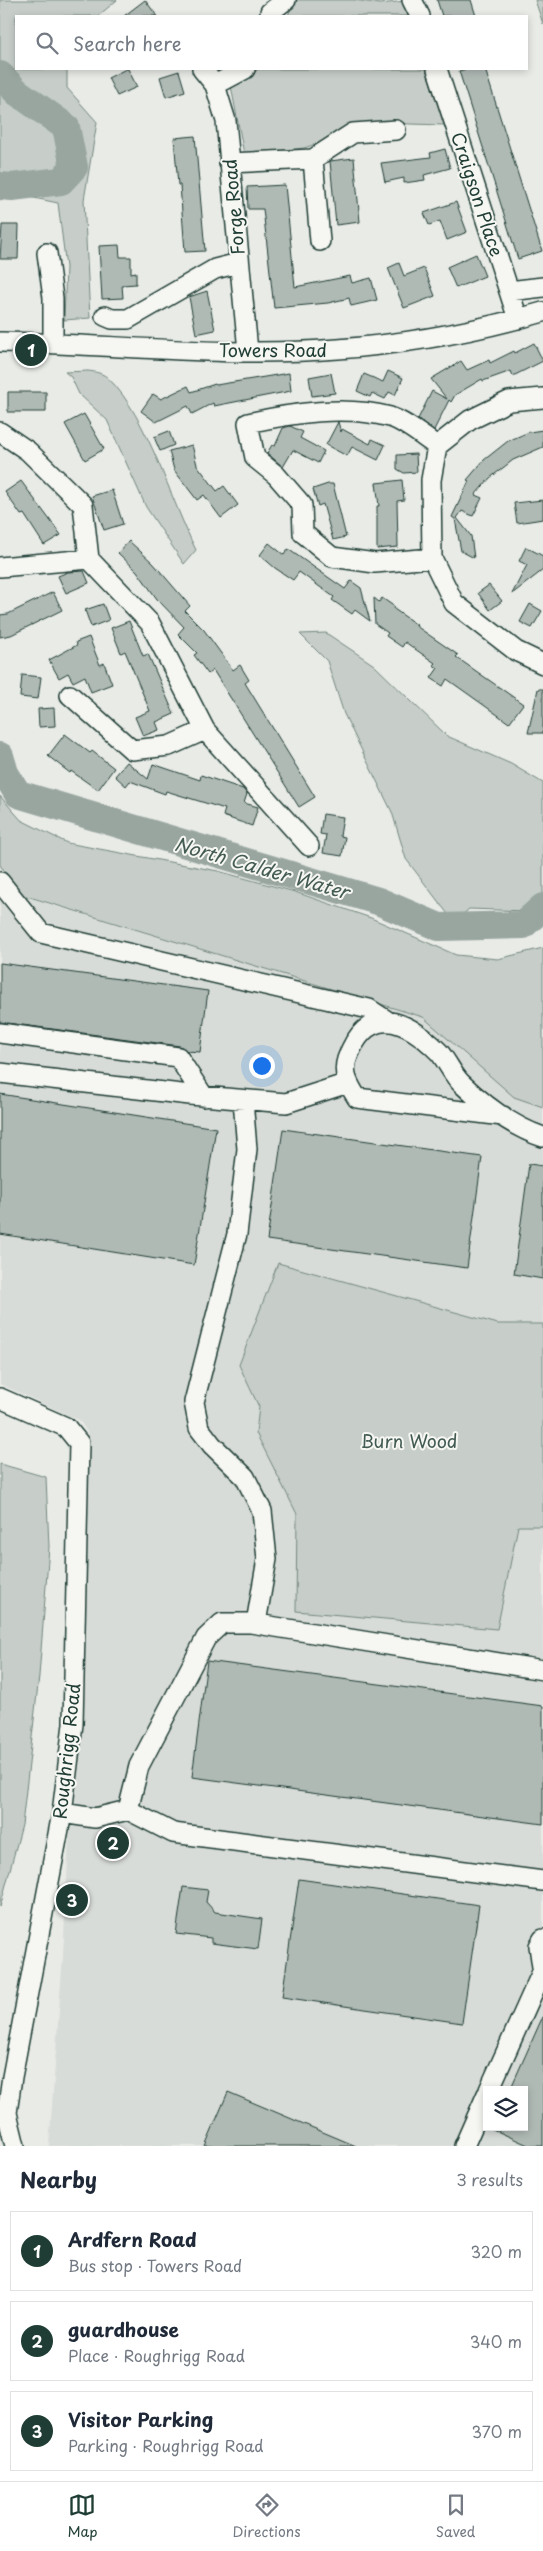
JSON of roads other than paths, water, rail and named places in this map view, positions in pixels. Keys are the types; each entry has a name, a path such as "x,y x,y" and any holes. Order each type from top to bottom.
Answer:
{"street":[{"path":"270,15 270,12 286,0"},
{"path":"412,0 420,15"},
{"name":"Forge Road","path":"203,70 215,85 226,121 248,351"},
{"path":"215,85 243,70"},
{"name":"Craigson Place","path":"437,70 518,319"},
{"path":"229,163 313,159 353,133 396,130"},
{"path":"313,159 320,241"},
{"path":"46,253 53,298 53,343"},
{"path":"105,316 112,319 128,319 215,269 239,263"},
{"path":"509,290 543,287"},
{"name":"Towers Road","path":"0,342 248,351 337,349 427,338 543,312"},
{"path":"543,398 509,401 470,420 437,446 431,480 432,558 454,603 516,651 543,664"},
{"path":"432,558 376,563 332,557 303,533 302,505 276,475 255,458 248,423 280,416 346,411 392,418 437,446"},
{"path":"0,432 28,452 83,506 89,559 150,623 205,730 309,846"},
{"path":"0,567 89,559"},
{"path":"70,695 132,750 169,746 205,730"},
{"path":"0,882 41,933 369,1010 386,1020 409,1029 438,1052 460,1082 503,1116 543,1137"},
{"path":"386,1020 371,1025 354,1040 345,1067 348,1083 357,1098 503,1116"},
{"path":"0,1033 178,1057 204,1096"},
{"path":"0,1073 204,1096 286,1103 348,1083"},
{"path":"243,1100 247,1149 237,1234 194,1402 200,1428 212,1445 245,1477 262,1511 267,1559 256,1624"},
{"name":"Roughrigg Road","path":"0,1398 66,1427 79,1443 73,1724 62,1813 12,2077 7,2113 14,2146"},
{"path":"128,1810 139,1766 206,1638 222,1623 256,1624 543,1670"},
{"path":"62,1813 95,1818 128,1810 173,1833 543,1881"},
{"path":"491,2086 542,1973 540,1946 543,1939"},
{"path":"464,2146 483,2103"}],"waterway":[{"name":"North Calder Water","path":"0,75 17,92 66,127 74,167 61,181 12,187 0,186"},
{"name":"North Calder Water","path":"0,756 5,773 18,794 378,901 439,927 523,925 543,907"}],"place":[{"name":"Ardfern Road","path":"31,350"},
{"name":"guardhouse","path":"113,1843"},
{"name":"Visitor Parking","path":"72,1900"}],"park label":[{"name":"Burn Wood","path":"409,1440"}]}
